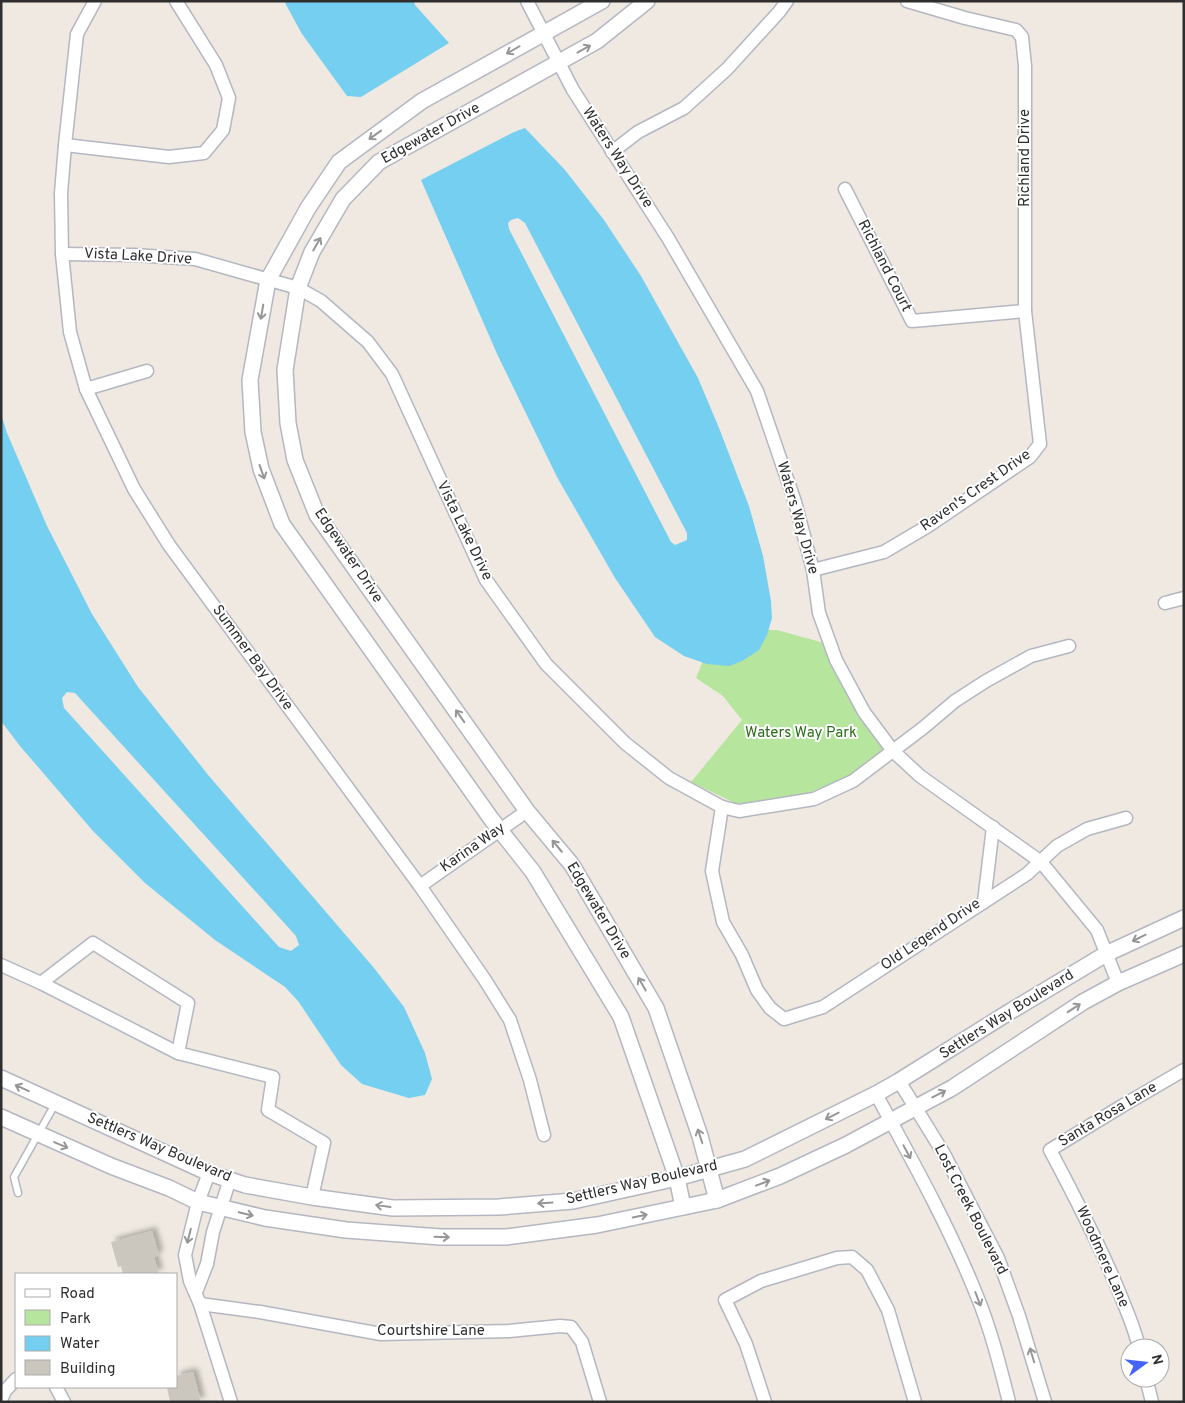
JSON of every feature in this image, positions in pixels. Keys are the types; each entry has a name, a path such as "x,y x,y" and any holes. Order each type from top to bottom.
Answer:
{"street":[{"name":"Summer Bay Drive","path":"95,1 77,34 61,193 62,254 70,332 86,389 134,489 169,545 420,886 485,980 510,1020 530,1080 544,1135"},
{"path":"65,145 169,157 204,153 223,130 230,98 216,65 176,1"},
{"name":"Waters Way Drive","path":"527,1 573,90 668,238 756,391 795,502 813,570 819,613 836,660 864,712 893,751 920,776 1041,862 1097,930 1118,983"},
{"name":"Edgewater Drive","path":"602,1 422,101 339,162 308,208 268,280 250,380 253,432 261,469 282,524 500,830 533,872 621,1017 677,1178 683,1206"},
{"name":"Edgewater Drive","path":"646,1 597,41 380,162 342,199 312,252 298,288 285,370 288,423 295,460 317,514 527,811 572,865 656,1008 700,1136 717,1200"},
{"path":"612,152 638,132 684,108 727,69 780,12 787,1"},
{"name":"Richland Drive","path":"907,1 1016,30 1022,38 1025,66 1025,311"},
{"name":"Richland Court","path":"845,189 912,321 1025,311"},
{"name":"Vista Lake Drive","path":"62,254 134,255 195,259 298,288 321,301 368,342 392,374 486,580 546,664 625,742 668,778 722,808 739,810 814,799 853,781 954,701 1031,656 1069,646"},
{"name":"Raven's Crest Drive","path":"813,570 884,552 928,526 1030,457 1040,444 1025,311"},
{"path":"86,389 147,371"},
{"path":"1165,603 1184,598"},
{"name":"Old Legend Drive","path":"722,808 712,871 723,922 742,955 757,990 770,1008 784,1019 823,1007 984,902 993,827"},
{"name":"Karina Way","path":"420,886 527,811"},
{"path":"984,902 1027,874 1057,846 1087,829 1126,818"},
{"name":"Settlers Way Boulevard","path":"1,1078 210,1173 245,1184 312,1197 394,1208 499,1207 573,1201 677,1178 745,1160 899,1081 1106,954 1184,918"},
{"path":"41,983 93,943 188,1003 178,1053"},
{"name":"Settlers Way Boulevard","path":"1,1117 38,1135 198,1202 265,1218 346,1230 441,1238 506,1237 597,1225 717,1200 780,1176 846,1146 890,1120 952,1088 1082,1002 1118,983 1184,954"},
{"path":"1,965 41,983 178,1053 273,1077 268,1110 324,1144 312,1197"},
{"name":"Santa Rosa Lane","path":"1059,1168 1050,1150 1184,1070"},
{"name":"Lost Creek Boulevard","path":"899,1081 944,1154 998,1258 1020,1316 1045,1402"},
{"name":"Lost Creek Boulevard","path":"876,1094 941,1216 977,1295 990,1332 1009,1402"},
{"name":"Woodmere Lane","path":"1059,1168 1078,1202 1111,1272 1137,1338"},
{"path":"210,1173 198,1202 185,1255 190,1281 198,1298 231,1402"},
{"path":"198,1298 213,1232 230,1180"},
{"path":"765,1402 746,1344 725,1300 760,1281 837,1258 852,1257 867,1270 888,1310 915,1402"},
{"name":"Courtshire Lane","path":"198,1298 260,1312 381,1334 509,1331 560,1326 571,1327 582,1342 600,1402"},
{"path":"1,1400 5,1391 15,1380"},
{"path":"57,1388 64,1402"},
{"path":"1148,1388 1152,1402"}],"lane":[{"path":"18,1193 14,1177 55,1103"}],"green space":[{"name":"Waters Way Park","path":"759,630 777,630 824,643 835,672 850,699 884,751 848,777 809,793 737,804 691,782 742,720 723,696 696,678 707,651"}],"water":[{"path":"284,1 414,1 415,5 449,43 361,97 347,96 302,34"},
{"path":"525,128 565,170 604,220 641,276 698,378 749,506 763,556 771,601 772,618 767,635 759,650 742,661 729,666 707,664 684,656 655,637 615,578 557,477 498,356 421,180","holes":["518,218 525,223 687,533 687,540 675,545 671,542 509,229 508,223 511,220"]},
{"path":"1,414 7,433 47,526 92,614 138,687 209,776 374,968 404,1007 425,1053 432,1079 425,1095 409,1098 362,1084 341,1065 298,1001 285,987 215,940 145,883 93,831 1,721","holes":["67,692 75,693 296,936 299,945 291,951 279,947 64,708 62,698"]}],"building":[{"path":"152,1231 159,1255 154,1257 159,1273 123,1273 121,1266 118,1267 111,1242"},
{"path":"193,1372 201,1402 170,1402 167,1388 178,1388 178,1376"}]}
